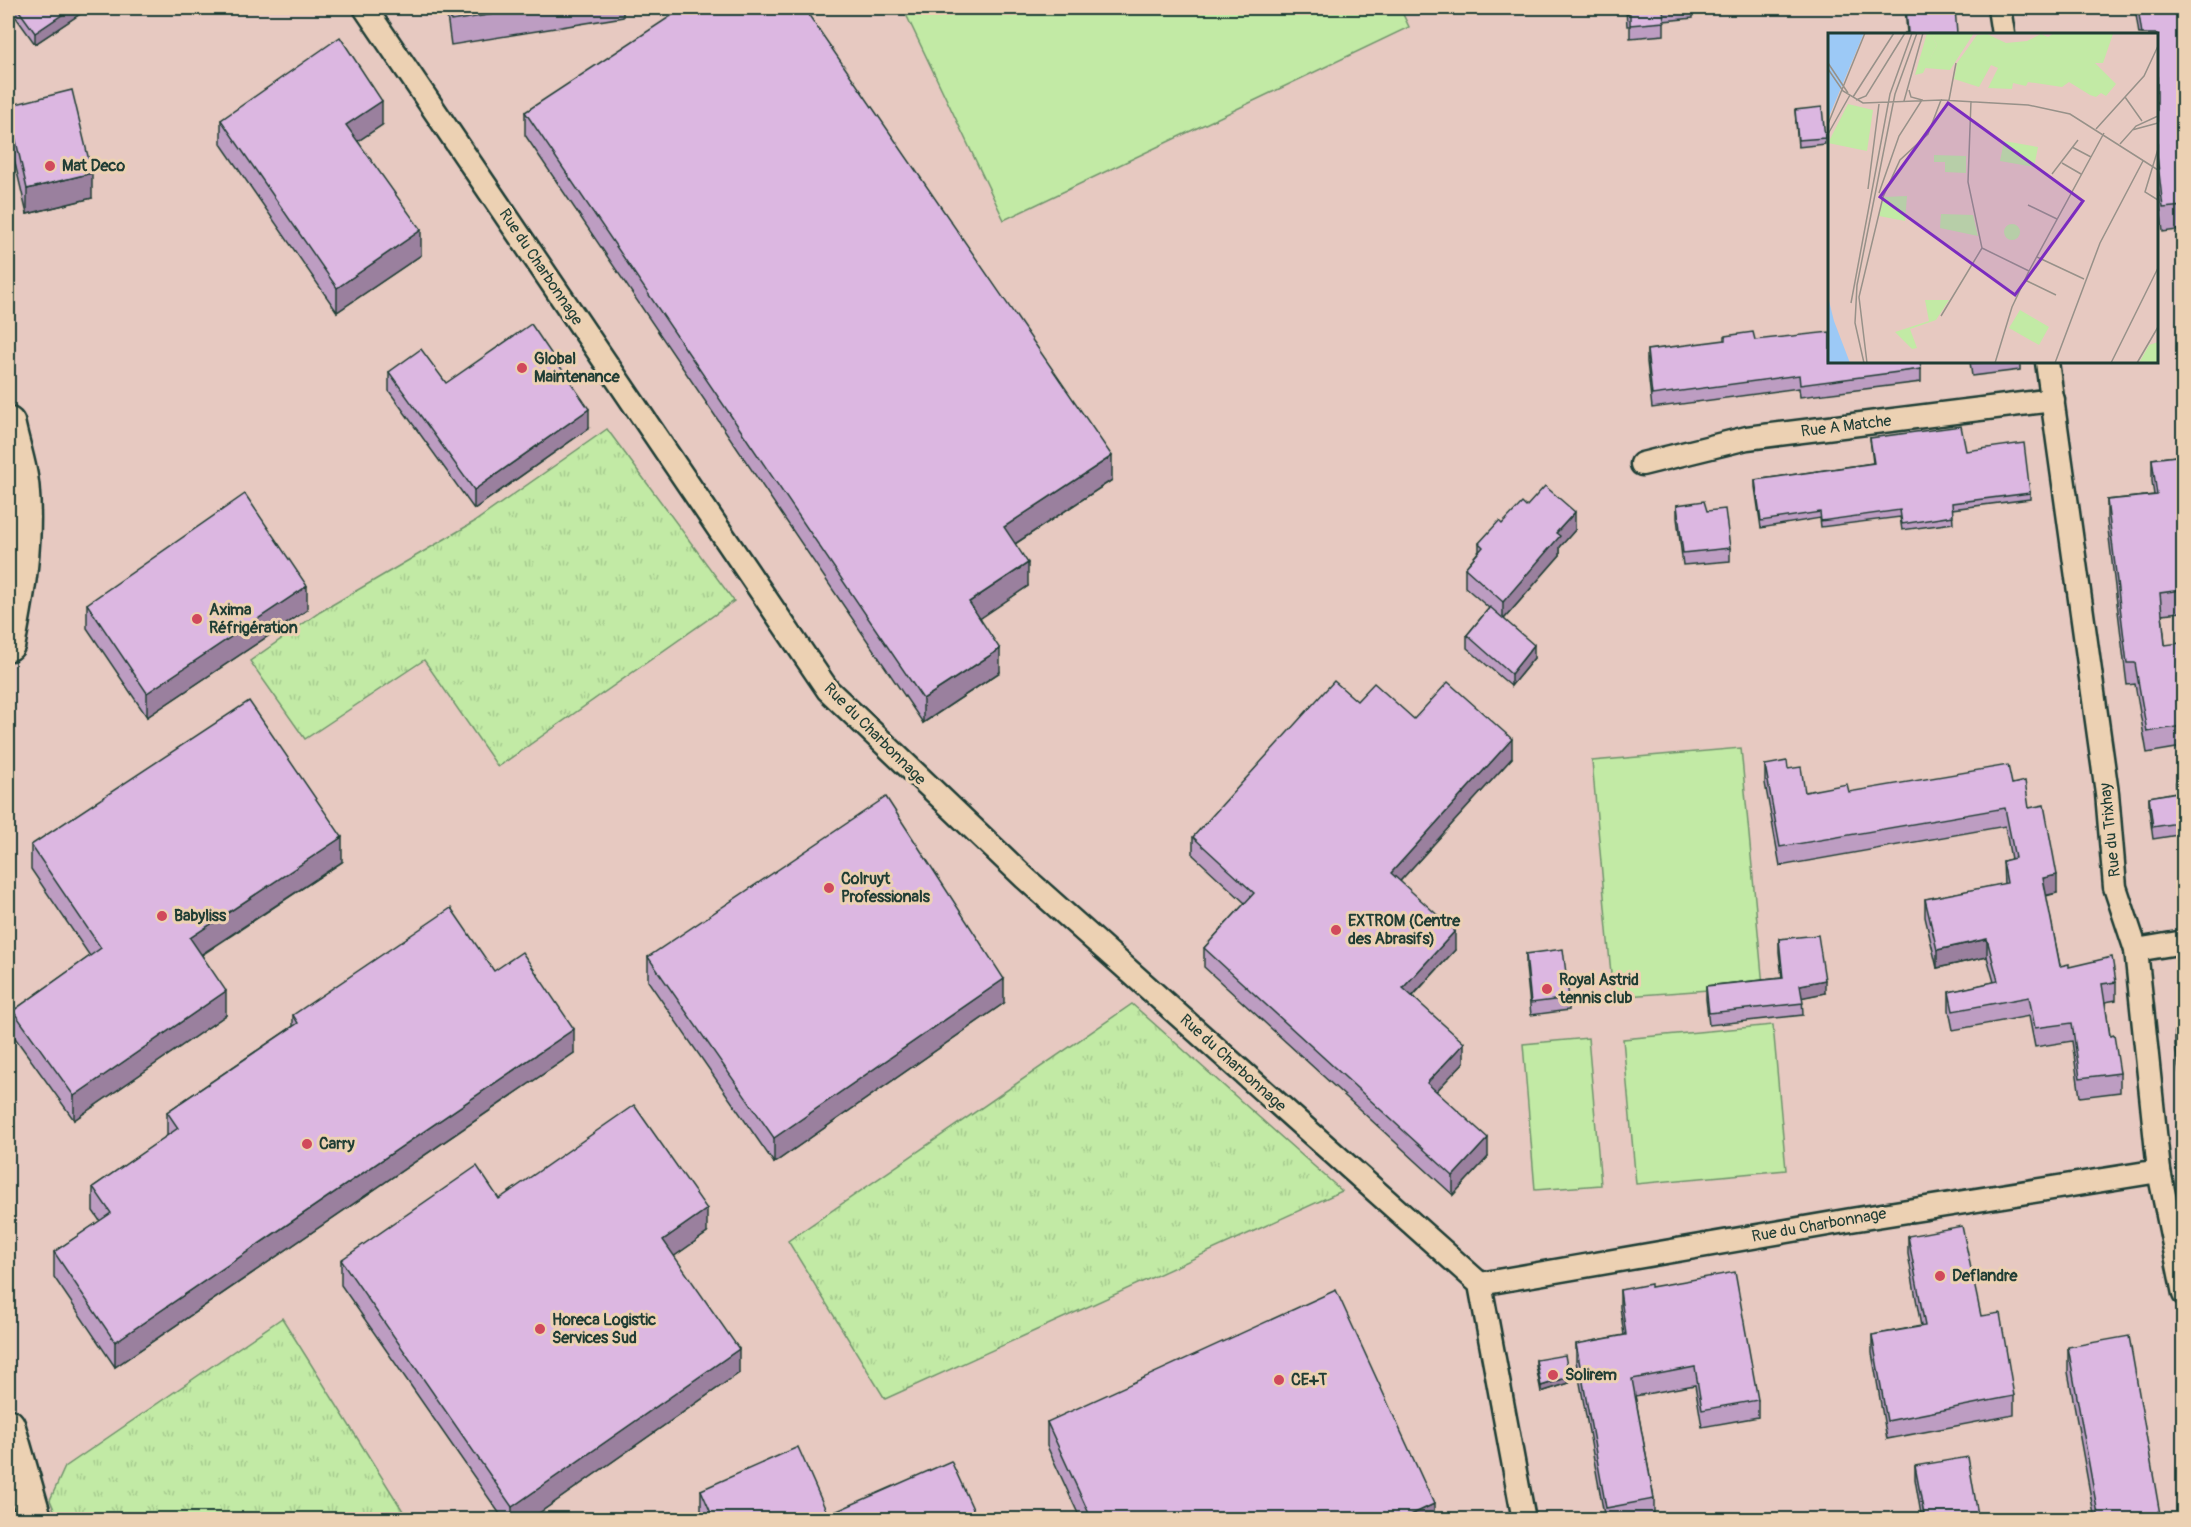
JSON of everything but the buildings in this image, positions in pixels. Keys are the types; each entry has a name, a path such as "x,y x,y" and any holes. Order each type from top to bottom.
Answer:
{"main road":[{"path":"8,424 22,486 23,542 8,644"},
{"path":"8,1426 35,1520"}],"street":[{"name":"Rue du Charbonnage","path":"365,8 828,690 1025,878 1480,1284 1851,1220 2159,1171"},
{"path":"1999,8 2002,33"},
{"name":"Rue du Trixhay","path":"2047,363 2107,793 2115,887 2136,950 2159,1171 2183,1290"},
{"name":"Rue A Matche","path":"1642,464 1747,438 2053,400"},
{"path":"2136,950 2184,942"},
{"path":"1480,1284 1524,1520"}],"green space":[{"path":"903,8 1400,8 1409,27 1004,220"},
{"path":"607,429 734,601 498,767 424,660 305,739 250,661 320,612 474,522"},
{"path":"1741,748 1763,986 1613,997 1592,761"},
{"path":"1132,1004 1342,1191 885,1399 788,1241"},
{"path":"1773,1025 1786,1170 1636,1184 1623,1039"},
{"path":"1588,1038 1601,1185 1535,1190 1523,1044"},
{"path":"282,1318 408,1519 58,1519 50,1500 65,1467"}],"place":[{"name":"Mat Deco","path":"50,166"},
{"name":"Global Maintenance","path":"522,368"},
{"name":"Axima Réfrigération","path":"197,619"},
{"name":"Colruyt Professionals","path":"829,888"},
{"name":"Babyliss","path":"162,916"},
{"name":"EXTROM (Centre des Abrasifs)","path":"1336,930"},
{"name":"Royal Astrid tennis club","path":"1547,989"},
{"name":"Carry","path":"307,1144"},
{"name":"Deflandre","path":"1940,1276"},
{"name":"Horeca Logistic Services Sud","path":"540,1329"},
{"name":"Solirem","path":"1553,1375"},
{"name":"CE+T","path":"1279,1380"}]}
